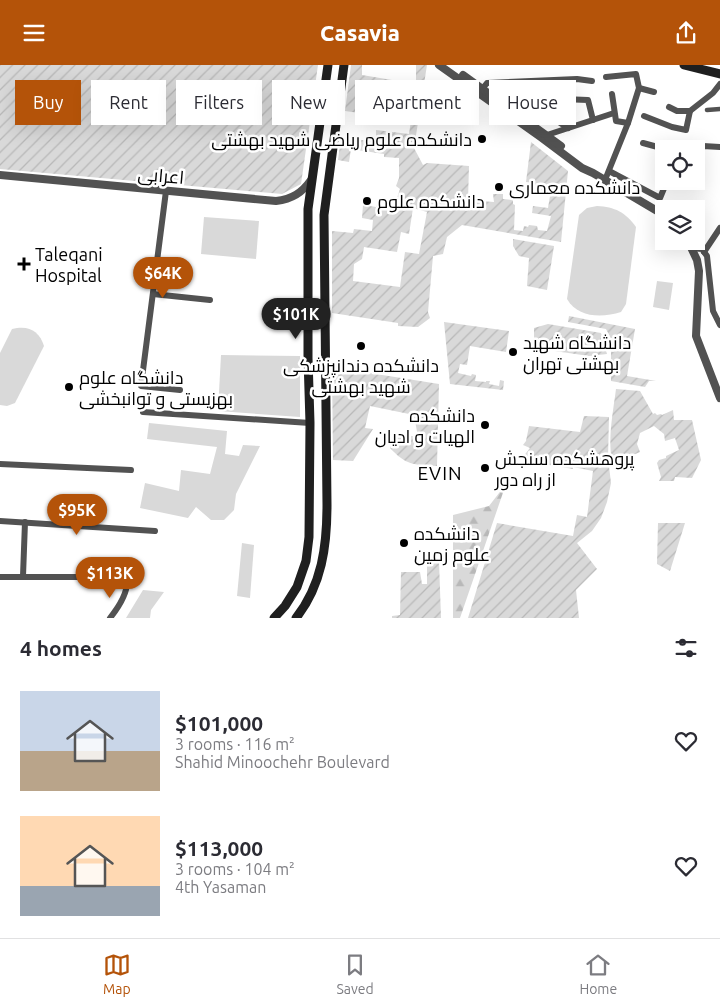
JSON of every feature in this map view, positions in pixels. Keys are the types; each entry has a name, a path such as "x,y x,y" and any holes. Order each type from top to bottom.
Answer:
{"main road":[{"path":"274,618 285,606 297,587 306,561 309,537 308,209 328,65"},
{"path":"296,618 307,602 317,581 326,544 324,215 344,65"},
{"path":"688,65 720,75"}],"street":[{"path":"439,65 582,168 655,210"},
{"path":"448,65 489,92"},
{"path":"605,180 628,123 639,88 636,74 606,77"},
{"path":"483,88 488,83 577,79 592,81"},
{"path":"669,107 677,111 690,111 713,93 720,84"},
{"path":"639,88 654,92"},
{"path":"612,94 616,121 628,123"},
{"path":"576,100 588,100 593,120"},
{"path":"706,110 720,109"},
{"path":"644,116 672,127 686,130 690,111"},
{"path":"547,135 614,113"},
{"path":"533,125 585,164 593,173"},
{"path":"563,125 568,128"},
{"path":"643,143 655,146"},
{"path":"705,146 720,147"},
{"path":"608,171 660,198 663,190"},
{"name":"اعرابی","path":"0,175 276,201 295,196 304,190 311,180"},
{"path":"166,191 141,386 180,390"},
{"path":"704,252 720,228"},
{"path":"692,250 699,271 696,336 719,397"},
{"path":"701,250 704,252 708,262 713,311 720,323"},
{"path":"153,294 210,299"},
{"path":"143,412 310,423"},
{"path":"0,464 131,470"},
{"path":"0,521 155,531"},
{"path":"23,576 25,522"},
{"path":"0,577 123,577 127,580 126,589 119,607 110,618"}],"green space":[{"path":"0,65 318,65 316,80 272,80 272,125 309,125 301,184 282,194 0,169"},
{"path":"351,65 362,65 362,75 392,80 355,80 355,112 345,111"},
{"path":"416,65 427,65 425,80 416,80"},
{"path":"410,125 418,125 414,148 423,165 427,163 469,166 468,200 494,202 493,194 503,194 503,199 513,200 515,205 514,230 523,231 524,226 528,227 529,225 537,226 538,230 547,231 551,216 532,213 533,206 548,208 550,196 529,193 532,183 526,182 531,142 568,171 561,242 462,225 447,237 443,254 433,256 428,312 430,318 418,327 398,326 398,323 332,313 332,231 353,233 354,229 372,231 373,220 362,218 363,205 376,207 377,204 394,207 400,189 396,186 399,178 399,158 384,157 384,154 351,149 349,162 338,160 341,137 376,142 376,130 409,134","holes":["413,208 427,212 419,254 405,252 400,287 353,281 354,264 362,259 364,247 397,252 401,232 409,234"]},
{"path":"597,206 619,211 636,227 626,304 621,312 598,316 577,310 567,299 579,215 587,208"},
{"path":"204,217 259,221 256,259 201,254"},
{"path":"513,239 554,246 547,290 527,286 529,258 519,256 513,246"},
{"path":"657,281 673,283 669,310 653,307"},
{"path":"569,316 635,329 627,376 656,381 649,381 645,387 611,381 611,339 606,329 568,322"},
{"path":"444,322 509,331 506,352 470,346 467,365 460,364 458,373 471,376 472,374 476,375 475,381 490,381 489,384 499,386 500,380 504,381 503,390 450,384"},
{"path":"548,324 601,333 607,354 589,356 548,350 548,346 534,342 534,328"},
{"path":"22,328 34,331 40,337 44,346 15,403 7,406 0,405 0,353 12,329"},
{"path":"221,355 300,356 300,417 218,411"},
{"path":"326,366 439,384 437,466 410,463 390,448 393,433 418,437 414,415 370,406 365,428 373,429 353,461 333,460 332,368"},
{"path":"616,389 640,391 653,414 662,415 673,410 674,420 692,420 701,460 692,478 675,477 674,481 659,481 661,477 657,463 659,460 679,450 675,438 665,441 664,434 654,426 640,433 637,444 640,452 624,459 627,465 613,465 611,437"},
{"path":"584,416 609,417 608,458 611,483 601,518 592,531 577,543 597,569 576,590 579,618 468,618 497,523 573,536 577,515 587,517 593,471 532,462 523,457 530,448 523,445 526,441 529,426 580,432"},
{"path":"149,423 227,431 225,454 239,456 243,445 260,446 236,494 234,510 224,520 211,520 196,507 188,518 140,508 145,483 179,491 181,470 210,474 217,447 147,439"},
{"path":"506,484 460,618 453,618 453,515 489,506"},
{"path":"658,523 685,523 670,571 657,564"},
{"path":"242,543 254,545 250,598 237,596"},
{"path":"439,561 441,618 392,618 392,616 400,615 401,572 420,572 422,584 427,584 427,563"},
{"path":"143,590 164,592 151,610 150,618 126,618"}],"place":[{"name":"دانشکده علوم ریاضی شهید بهشتی","path":"482,139"},
{"name":"دانشکده معماری","path":"499,187"},
{"name":"دانشکده علوم","path":"367,201"},
{"name":"Taleqani Hospital","path":"24,264"},
{"name":"دانشکده دندانپزشکی شهید بهشتی","path":"361,346"},
{"name":"دانشگاه شهید بهشتی تهران","path":"513,352"},
{"name":"دانشگاه علوم بهزیستی و توانبخشی","path":"69,387"},
{"name":"دانشکده الهیات و ادیان","path":"485,425"},
{"name":"پروهشکده سنجش از راه دور","path":"485,468"},
{"name":"دانشکده علوم زمین","path":"404,543"}],"district":[{"name":"EVIN","path":"440,473"}]}
